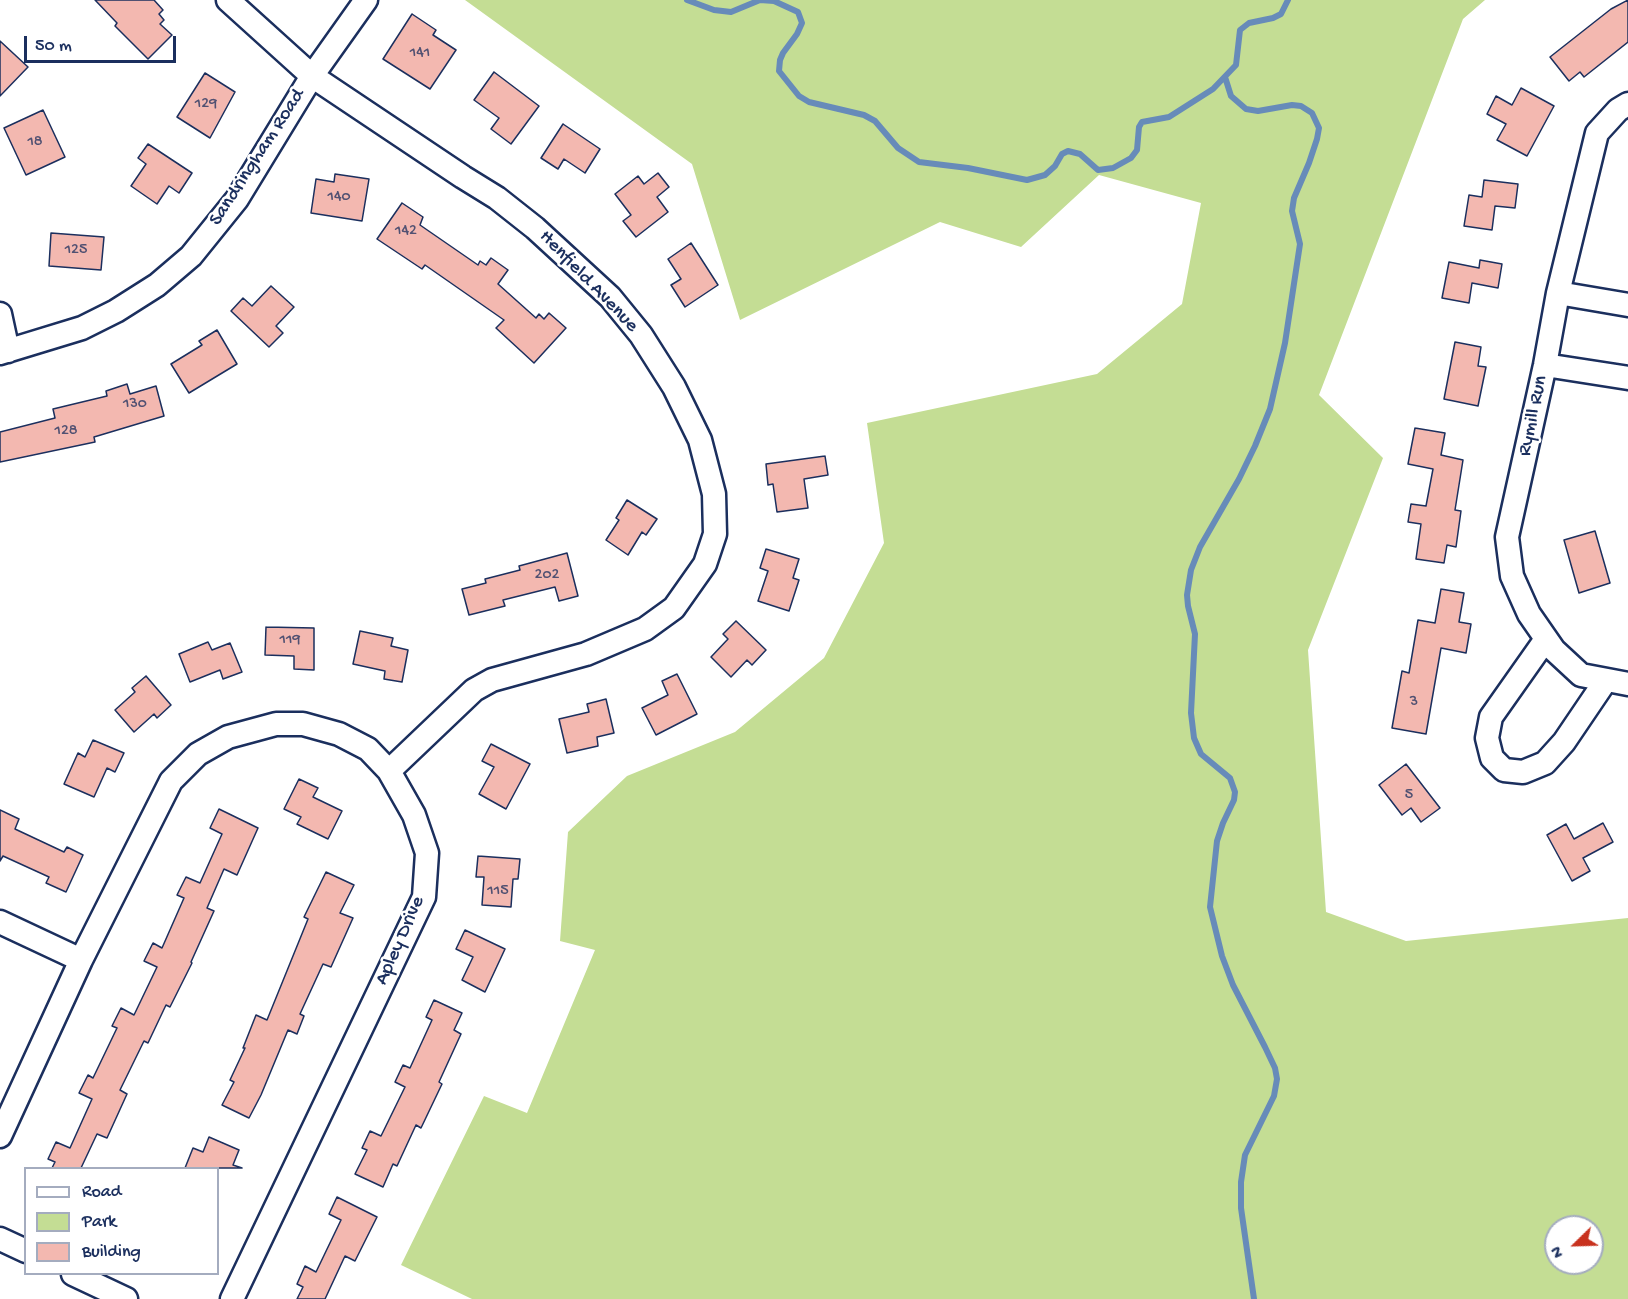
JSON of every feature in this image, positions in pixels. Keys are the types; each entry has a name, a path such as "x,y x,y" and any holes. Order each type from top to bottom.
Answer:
{"street":[{"name":"Henfield Avenue","path":"228,0 312,76 497,198 535,228 609,297 641,335 674,387 700,440 714,494 715,534 705,564 674,608 645,629 586,654 492,680 474,690 389,771"},
{"name":"Sandringham Road","path":"4,352 82,328 116,311 157,285 191,255 237,199 312,76 366,0"},
{"name":"Rymill Run","path":"1617,682 1581,675 1554,650 1529,614 1512,576 1507,537 1545,365 1558,293 1597,133 1618,110 1628,105"},
{"path":"1558,293 1628,305"},
{"path":"0,314 4,352"},
{"path":"1545,365 1628,378"},
{"path":"1546,639 1491,717 1487,738 1492,758 1504,770 1523,772 1545,763 1617,682"},
{"name":"Apley Drive","path":"0,1136 81,960 171,781 198,754 228,737 276,724 303,724 339,734 368,749 389,771 414,815 427,853 424,897 231,1299"},
{"path":"0,922 81,960"},
{"path":"0,1239 24,1250"},
{"path":"75,1275 126,1299"}],"green space":[{"path":"465,0 1485,0 1463,19 1319,395 1383,458 1308,650 1326,912 1406,941 1628,918 1628,1299 472,1299 401,1265 484,1096 527,1113 595,950 560,941 568,832 627,776 735,732 824,658 884,543 867,423 1097,374 1182,304 1201,203 1099,175 1021,247 940,222 740,320 692,164"}],"building":[{"path":"95,0 154,0 163,10 159,14 164,20 160,24 172,35 148,59 115,26 117,23"},
{"path":"1628,0 1628,42 1584,77 1580,72 1569,81 1550,57 1611,9"},
{"path":"412,14 436,30 433,35 456,50 430,89 383,59"},
{"path":"0,41 28,67 0,96"},
{"path":"494,72 539,106 511,144 491,129 499,118 474,100"},
{"path":"205,73 235,92 210,138 177,117"},
{"path":"1521,88 1554,106 1527,156 1497,140 1506,124 1487,114 1496,96 1512,105"},
{"path":"43,110 65,157 26,175 4,128"},
{"path":"563,124 600,149 585,173 564,159 558,169 541,158"},
{"path":"148,144 192,173 179,193 169,186 157,204 131,186 146,164 138,158"},
{"path":"658,173 669,187 657,197 668,212 636,237 623,221 631,215 615,194 638,176 644,184"},
{"path":"335,174 369,179 362,221 311,213 316,179 334,182"},
{"path":"1484,180 1518,184 1515,208 1495,206 1492,230 1464,226 1469,195 1482,197"},
{"path":"402,203 423,217 420,225 478,265 480,261 486,265 491,258 508,270 498,284 536,318 539,314 544,319 549,313 566,328 534,363 496,328 504,320 425,265 422,269 377,239"},
{"path":"51,233 104,237 101,270 49,266"},
{"path":"691,243 718,285 685,307 671,285 681,279 668,259"},
{"path":"1480,260 1502,264 1498,288 1472,283 1469,303 1442,298 1449,262 1479,268"},
{"path":"271,286 294,307 276,326 283,333 269,347 231,311 243,298 252,306"},
{"path":"217,330 237,364 189,393 171,364 202,345 199,341"},
{"path":"1455,342 1481,347 1478,366 1486,367 1478,406 1444,399"},
{"path":"127,384 130,394 156,386 164,416 94,437 95,442 0,462 0,432 55,418 53,409 107,396 106,391"},
{"path":"1415,428 1445,433 1441,455 1463,460 1455,510 1461,511 1456,547 1447,545 1444,563 1416,559 1421,524 1408,522 1411,504 1426,506 1433,469 1408,464"},
{"path":"825,456 828,475 804,479 808,508 777,512 773,484 768,485 766,464"},
{"path":"627,500 657,519 646,535 642,532 628,555 606,540 619,520 616,518"},
{"path":"1595,531 1610,583 1579,593 1564,540"},
{"path":"766,549 799,559 793,578 799,580 789,611 758,601 768,571 760,568"},
{"path":"567,553 578,596 559,601 555,587 503,600 505,606 469,615 462,589 486,583 485,579 520,570 519,566"},
{"path":"1441,589 1464,593 1459,622 1471,624 1466,653 1441,648 1426,734 1392,728 1402,671 1409,673 1418,620 1435,623"},
{"path":"736,621 766,650 752,665 747,660 731,677 711,657 728,639 723,634"},
{"path":"266,627 314,628 314,670 294,669 294,656 265,655"},
{"path":"360,631 393,638 391,646 408,650 402,682 384,679 385,671 353,664"},
{"path":"208,642 212,650 230,643 242,672 223,679 220,670 190,682 179,654"},
{"path":"677,674 697,714 656,735 642,708 668,695 662,681"},
{"path":"146,676 171,705 157,718 154,714 134,732 115,710 135,692 132,688"},
{"path":"606,699 614,733 597,737 598,746 567,753 559,719 589,712 587,704"},
{"path":"93,740 124,753 115,772 107,768 94,797 64,784 78,753 85,757"},
{"path":"491,744 530,764 506,809 479,794 494,767 482,761"},
{"path":"1406,764 1440,808 1421,822 1411,808 1402,815 1379,785"},
{"path":"299,779 318,788 313,797 342,811 328,839 297,824 301,817 284,809"},
{"path":"219,809 258,828 237,875 224,869 207,908 214,911 192,963 170,1007 166,1005 148,1043 144,1041 120,1090 127,1094 107,1138 97,1134 81,1167 52,1167 55,1162 48,1159 56,1142 70,1148 92,1099 79,1093 88,1075 93,1078 117,1028 112,1026 121,1008 134,1015 157,967 144,961 153,943 162,948 184,898 177,895 186,877 200,883 222,834 210,828"},
{"path":"0,810 19,819 15,829 64,852 67,847 83,855 66,892 46,883 49,877 3,856 0,861"},
{"path":"1603,823 1613,842 1583,858 1590,871 1572,881 1547,835 1566,824 1574,839"},
{"path":"478,856 520,859 518,879 513,879 511,907 482,905 484,877 476,877"},
{"path":"326,872 354,885 340,913 353,918 331,967 323,964 300,1014 304,1016 297,1034 288,1030 249,1118 222,1105 234,1082 230,1080 245,1048 243,1048 256,1015 267,1020 308,919 304,917"},
{"path":"465,930 505,949 485,992 462,980 473,957 456,949"},
{"path":"434,1000 462,1013 454,1030 461,1034 439,1082 442,1084 421,1128 416,1125 397,1166 393,1164 383,1187 355,1174 367,1150 362,1148 370,1131 381,1136 405,1087 395,1082 403,1065 410,1068 432,1020 426,1017"},
{"path":"209,1137 239,1150 233,1165 242,1168 185,1167 193,1148 203,1152"},
{"path":"337,1197 377,1217 355,1261 345,1256 325,1299 297,1299 303,1287 297,1284 305,1266 316,1272 341,1220 329,1214"}],"waterway":[{"path":"687,0 714,10 731,12 760,0 774,1 798,12 802,23 783,53 779,71 799,96 809,102 864,115 875,121 898,148 919,162 968,168 1027,180 1045,175 1055,166 1062,154 1068,151 1080,154 1098,170 1113,168 1131,158 1137,150 1139,127 1142,122 1169,117 1213,89 1236,65 1240,30 1249,23 1281,14 1288,0"},
{"path":"1225,77 1231,96 1246,109 1258,111 1292,105 1301,106 1312,113 1319,128 1309,163 1294,198 1292,211 1300,244 1285,343 1270,409 1239,479 1200,547 1191,570 1187,595 1195,634 1191,713 1194,738 1201,754 1230,778 1235,792 1234,800 1217,841 1210,907 1222,956 1233,985 1275,1068 1277,1079 1274,1096 1245,1155 1241,1182 1241,1208 1254,1299"}]}
